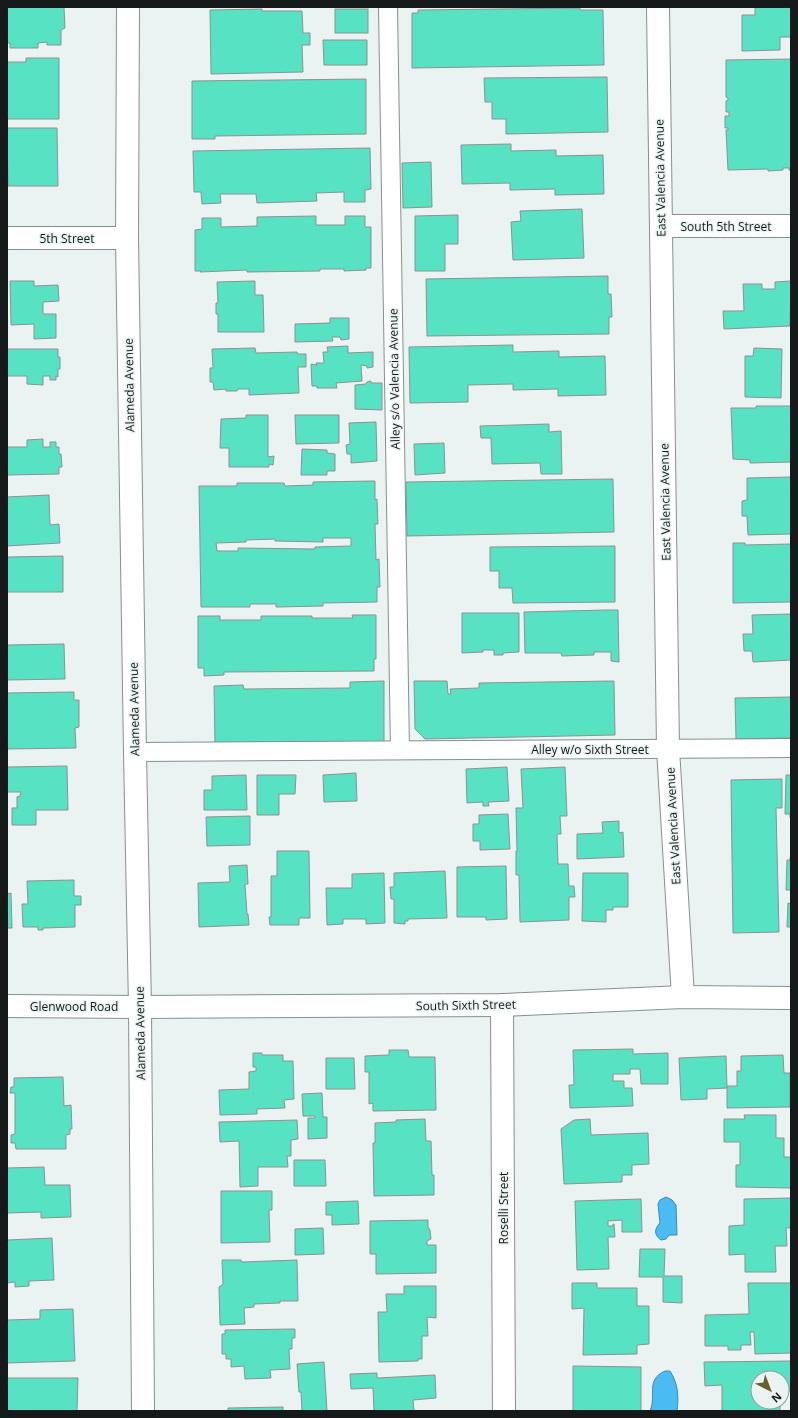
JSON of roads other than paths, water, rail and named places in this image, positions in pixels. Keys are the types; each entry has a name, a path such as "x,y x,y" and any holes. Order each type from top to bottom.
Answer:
{"street":[{"name":"Alameda Avenue","path":"128,7 127,238 140,1007 143,1411"},
{"name":"East Valencia Avenue","path":"658,7 668,749 683,997"},
{"name":"South 5th Street","path":"661,226 791,226"},
{"name":"5th Street","path":"7,238 127,238"},
{"name":"South Sixth Street","path":"140,1007 502,1005 683,997 791,998"},
{"name":"Roselli Street","path":"502,1005 504,1411"},
{"name":"Glenwood Road","path":"7,1006 140,1007"}],"lane":[{"name":"Alley s/o Valencia Avenue","path":"388,7 394,750"},
{"name":"Alley w/o Sixth Street","path":"135,752 791,748"}],"water":[{"path":"666,1197 672,1200 676,1205 677,1235 669,1235 666,1239 661,1240 656,1234 657,1227 660,1223 658,1204 660,1200"},
{"path":"665,1371 670,1371 676,1385 678,1395 677,1411 650,1411 652,1405 653,1383 659,1375"}]}
